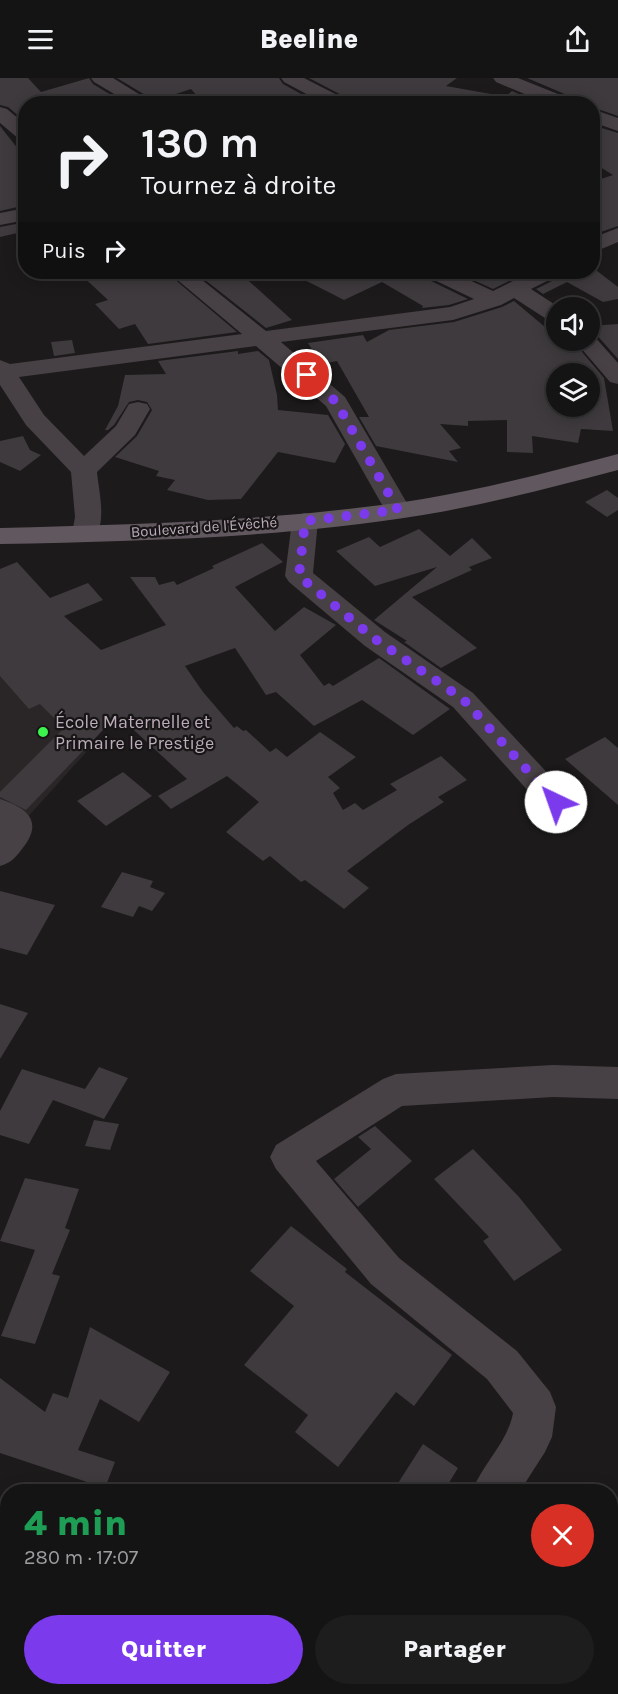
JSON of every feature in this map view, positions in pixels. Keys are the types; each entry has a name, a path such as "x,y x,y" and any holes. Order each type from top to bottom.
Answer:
{"main road":[{"name":"Boulevard de l'Évêché","path":"0,518 87,525 305,521 393,503 618,447"},
{"name":"Boulevard de l'Évêché","path":"0,536 87,525 299,505 393,503 549,479 618,462"}],"street":[{"path":"100,78 132,96"},
{"path":"290,78 325,96"},
{"path":"502,78 546,96"},
{"path":"0,113 18,128"},
{"path":"600,118 618,125"},
{"path":"0,219 18,216"},
{"path":"188,279 263,339 336,402 393,503"},
{"path":"450,279 493,300"},
{"path":"87,525 84,470 35,420 1,370 263,339 453,312 493,300 535,279"},
{"path":"516,290 546,308"},
{"path":"595,351 618,377"},
{"path":"84,470 126,430 138,409"},
{"path":"305,521 299,576 375,639 463,699 556,802"},
{"path":"0,811 10,815 17,824 17,833 0,854"},
{"path":"499,1484 530,1437 535,1407 502,1365 385,1271 289,1157 396,1090 553,1081 618,1083"}],"shaded area":[{"name":"École Maternelle et Primaire le Prestige","path":"0,632 74,726 98,739 25,820 0,809"}],"building":[{"path":"0,78 28,78 41,92 89,78 93,84 113,96 18,96 18,115 8,107 0,105"},
{"path":"117,78 279,78 283,84 303,95 197,96 191,89 170,96 147,96"},
{"path":"309,78 457,78 446,86 491,94 491,96 343,96"},
{"path":"527,78 618,78 618,116 600,110 600,96 569,96"},
{"path":"512,91 523,96 506,96"},
{"path":"0,126 18,149 18,207 0,211"},
{"path":"600,127 618,133 618,226 600,232 600,179 613,175 600,167"},
{"path":"18,224 18,233 0,237 0,227"},
{"path":"600,273 618,287 618,299 603,302 600,297 594,297 567,282 543,294 536,289 556,279 600,279"},
{"path":"86,279 174,279 237,332 148,344 135,324 119,329 95,304 108,300"},
{"path":"204,279 247,279 292,320 266,328"},
{"path":"303,279 427,279 468,299 449,305 422,308 423,306 382,282 344,300"},
{"path":"471,279 513,279 493,289"},
{"path":"514,301 546,328 546,351 581,351 591,363 546,363 546,417 600,417 600,373 604,378 613,431 581,429 578,443 532,436 533,453 507,452 507,420 468,421 468,426 440,424 461,448 449,451 458,462 376,446 359,417 369,417 337,361 321,364 308,343 363,335 367,342 389,330 454,322"},
{"path":"618,324 618,359 600,339 600,325"},
{"path":"72,340 75,353 54,356 51,342"},
{"path":"238,351 238,354 258,351 269,360 278,410 328,415 345,444 335,463 278,452 241,499 208,500 167,490 175,480 156,476 159,471 115,457 137,436 152,410 147,402 138,400 129,402 114,425 105,430 118,406 125,375 166,374 158,361"},
{"path":"23,436 30,450 41,455 20,471 0,462 0,441"},
{"path":"607,490 618,498 618,510 607,517 585,502"},
{"path":"419,529 450,556 472,538 492,558 469,567 472,570 412,597 477,648 441,668 404,642 407,641 374,620 437,567 375,586 336,551 369,537 380,547"},
{"path":"262,543 283,562 235,587 275,631 304,607 336,625 300,655 324,686 329,683 333,686 379,658 450,709 413,735 362,700 314,726 276,692 266,695 235,648 185,666 203,692 234,728 237,726 243,731 246,730 270,752 276,748 287,757 320,732 356,757 328,777 340,788 333,793 343,810 355,803 363,810 397,790 390,784 441,756 467,780 438,797 444,802 408,825 347,871 369,888 344,909 305,880 301,882 270,856 263,861 226,832 259,802 227,776 171,809 158,796 187,779 123,720 104,729 26,810 0,797 0,792 64,728 40,704 29,709 0,676 0,569 17,562 50,598 88,583 103,600 64,616 101,650 166,625 130,577 155,577 159,585 174,581 177,585"},
{"path":"605,737 618,748 618,805 565,759"},
{"path":"123,772 152,796 106,826 77,801"},
{"path":"122,872 153,881 150,887 165,893 152,911 139,906 133,917 101,907"},
{"path":"0,891 55,905 27,955 0,948"},
{"path":"0,1004 28,1013 0,1059"},
{"path":"99,1067 128,1078 104,1119 53,1100 29,1144 0,1135 0,1111 22,1069 85,1089"},
{"path":"94,1120 119,1124 110,1150 85,1146"},
{"path":"375,1126 412,1161 358,1207 334,1179 371,1149 358,1137"},
{"path":"473,1149 519,1197 562,1250 514,1281 483,1241 489,1237 434,1179"},
{"path":"25,1178 79,1189 65,1228 70,1230 52,1274 60,1276 35,1344 1,1336 35,1250 0,1241"},
{"path":"291,1226 347,1269 345,1272 452,1355 414,1406 396,1392 338,1467 295,1432 308,1415 244,1365 294,1306 250,1271"},
{"path":"90,1327 170,1372 139,1422 100,1399 78,1450 115,1462 107,1484 93,1484 0,1453 0,1378 45,1412 53,1393 68,1398"},
{"path":"423,1444 458,1468 448,1484 397,1484"}],"place":[{"name":"École Maternelle et Primaire le Prestige","path":"43,732"}],"route":[{"path":"307,375 336,402 398,510 305,521 299,576 375,639 463,699 556,802"}]}
